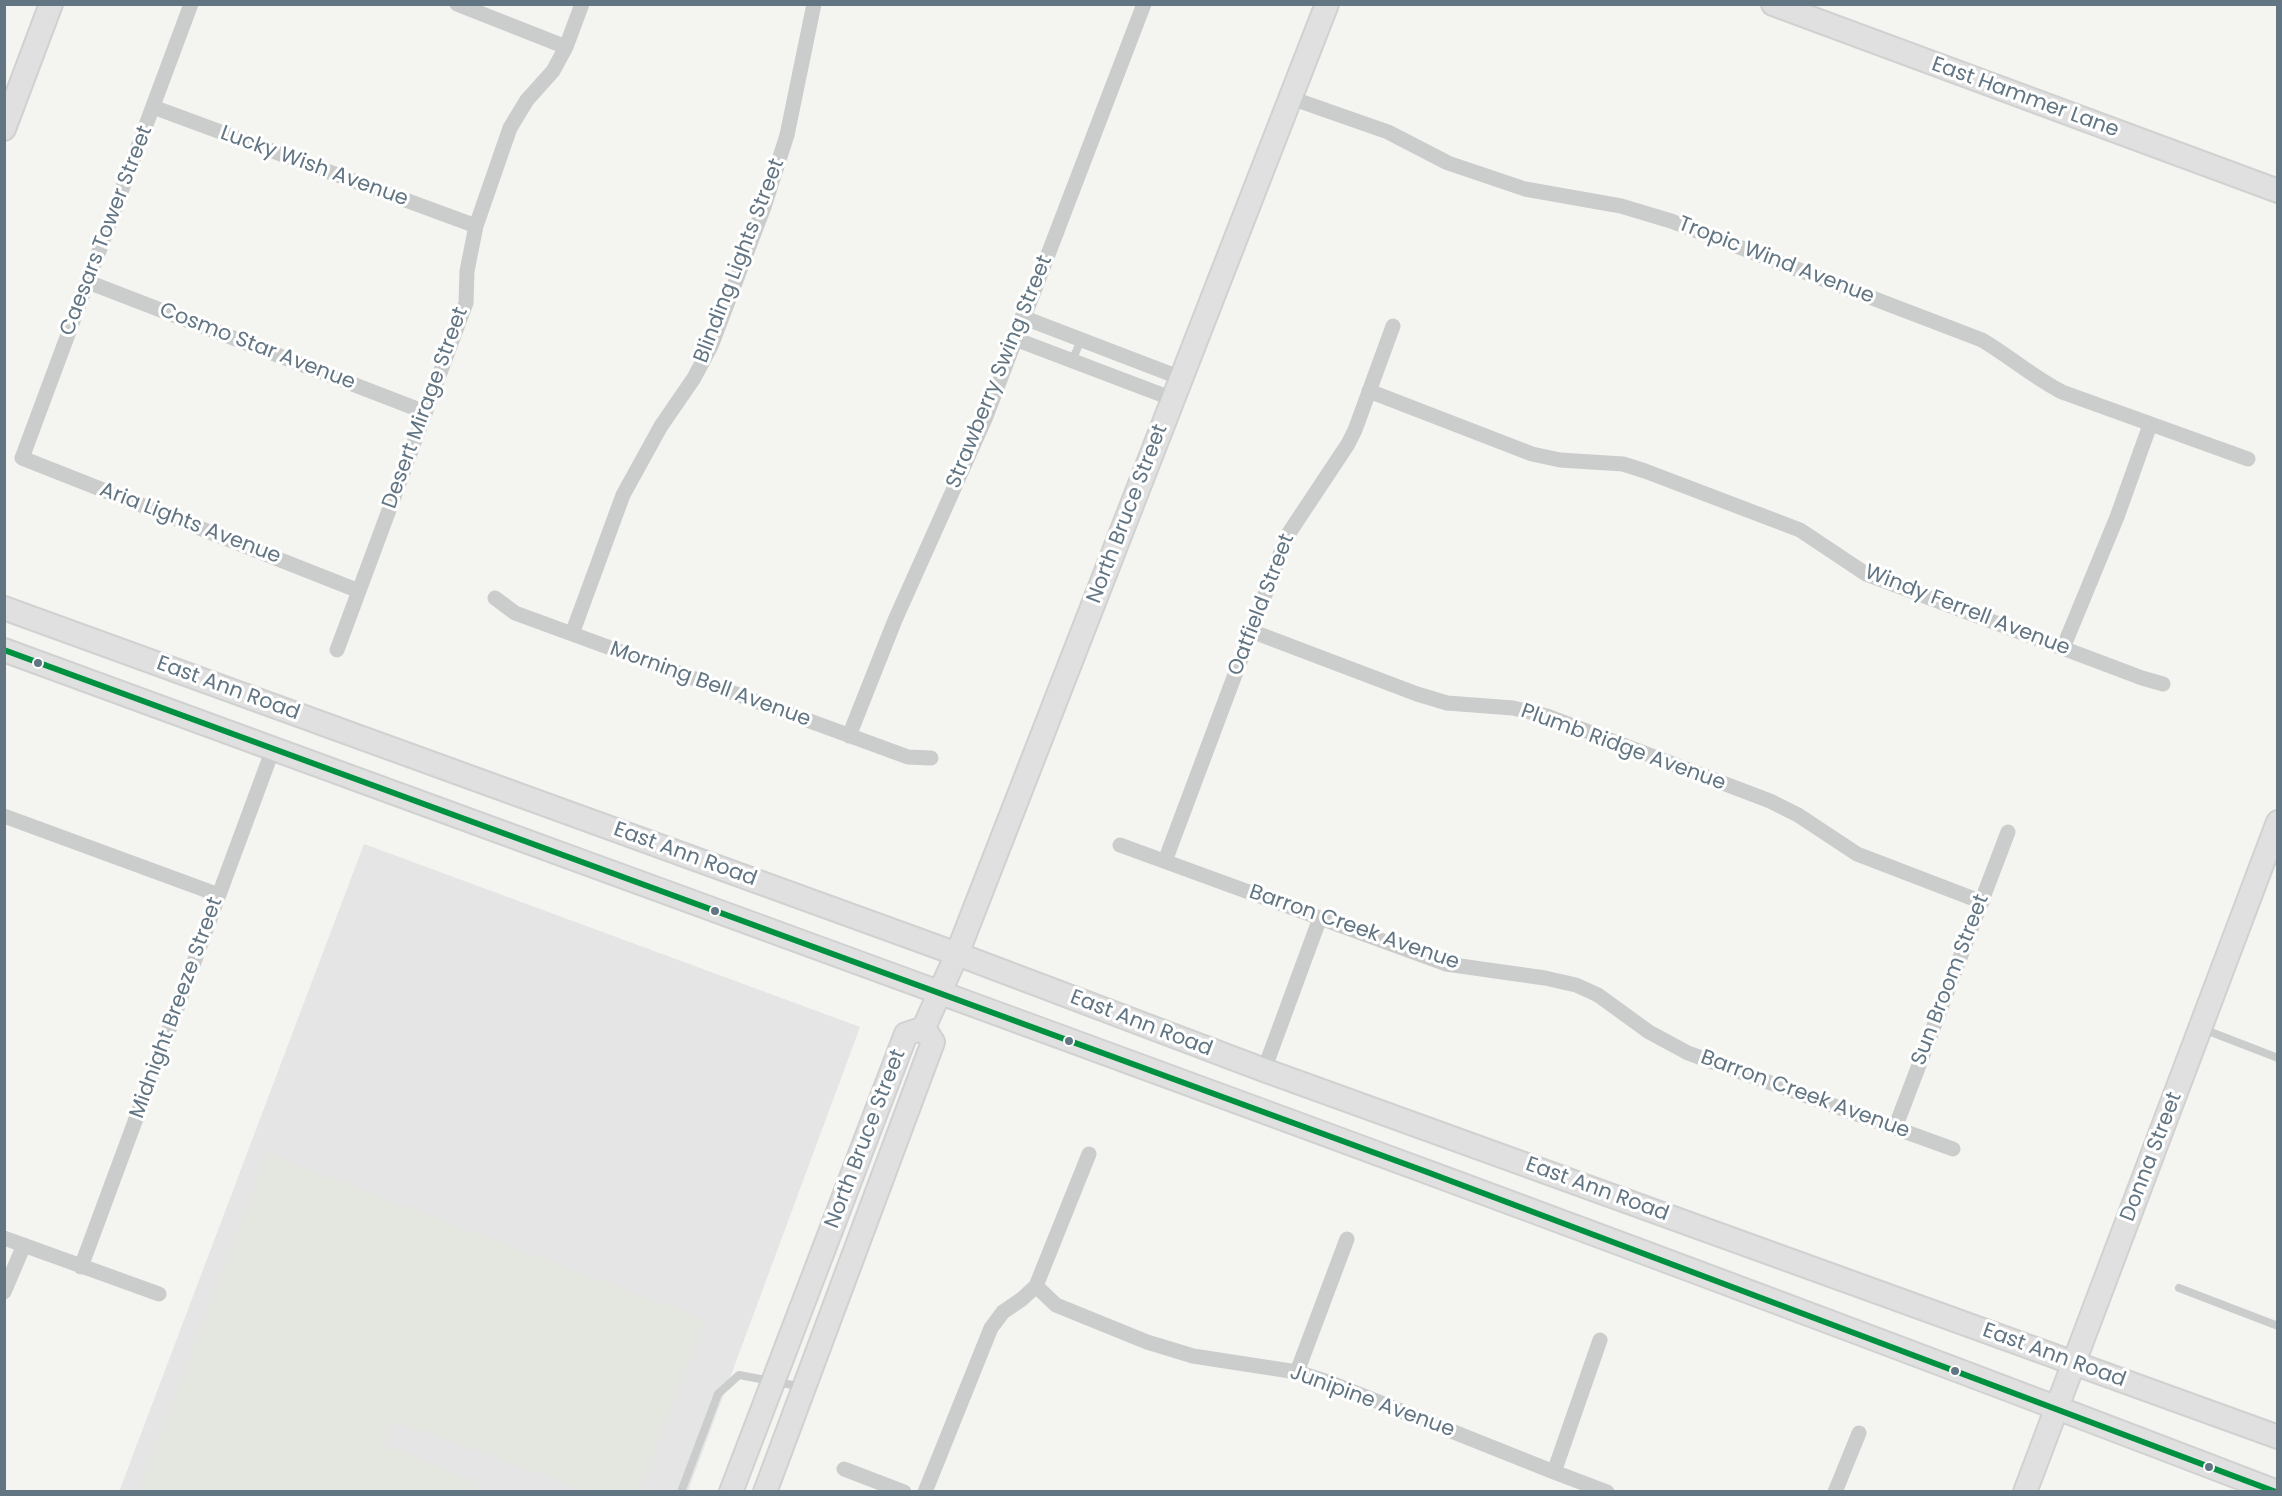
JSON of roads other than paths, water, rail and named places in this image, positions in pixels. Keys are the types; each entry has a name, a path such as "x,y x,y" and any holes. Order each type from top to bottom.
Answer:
{"main road":[{"path":"5,124 51,4"},
{"name":"North Bruce Street","path":"926,1023 957,954 1327,4"},
{"name":"East Hammer Lane","path":"1773,4 2277,191"},
{"name":"East Ann Road","path":"4,608 957,954 1264,1070 2277,1437"},
{"name":"East Ann Road","path":"4,650 939,992 2057,1407 2277,1491"},
{"name":"Donna Street","path":"2025,1491 2277,825"},
{"name":"North Bruce Street","path":"731,1491 906,1034 924,1028 933,1042 765,1491"}],"street":[{"name":"Caesars Tower Street","path":"22,458 191,4"},
{"path":"457,4 566,47"},
{"name":"Desert Mirage Street","path":"336,650 466,303 467,271 476,226 510,128 527,100 553,71 566,47 582,4"},
{"name":"Blinding Lights Street","path":"572,634 623,495 661,426 694,378 711,346 764,207 787,135 813,4"},
{"name":"Strawberry Swing Street","path":"849,736 895,620 985,419 1022,317 1144,4"},
{"name":"Tropic Wind Avenue","path":"1291,98 1388,132 1448,163 1525,189 1621,206 1671,221 1982,340 2004,353 2041,381 2062,392 2247,459"},
{"name":"Lucky Wish Avenue","path":"153,107 476,226"},
{"name":"Cosmo Star Avenue","path":"88,282 425,412"},
{"path":"1022,317 1181,378"},
{"name":"Oatfield Street","path":"1165,861 1287,536 1348,444 1393,326"},
{"path":"1015,339 1173,399"},
{"name":"Windy Ferrell Avenue","path":"1369,391 1532,454 1560,460 1623,464 1645,471 1800,530 1866,574 2163,684"},
{"path":"2064,648 2151,425"},
{"name":"Aria Lights Avenue","path":"22,458 359,591"},
{"name":"Morning Bell Avenue","path":"495,598 515,613 849,736 908,757 931,758"},
{"name":"Plumb Ridge Avenue","path":"1251,631 1417,694 1447,703 1513,708 1547,717 1770,801 1798,815 1857,854 1982,902"},
{"name":"Midnight Breeze Street","path":"81,1267 273,749"},
{"path":"4,816 219,895"},
{"name":"Sun Broom Street","path":"1895,1128 2008,832"},
{"name":"Barron Creek Avenue","path":"1120,845 1446,964 1545,978 1576,985 1598,995 1649,1032 1688,1053 1953,1149"},
{"path":"1264,1070 1320,918"},
{"path":"925,1491 991,1328 1003,1312 1036,1286 1089,1154"},
{"path":"4,1238 159,1294"},
{"path":"1297,1372 1347,1239"},
{"path":"4,1292 24,1245"},
{"name":"Junipine Avenue","path":"1036,1286 1056,1305 1147,1342 1204,1358 1297,1372 1331,1383 1607,1491"},
{"path":"1554,1472 1600,1340"},
{"path":"1835,1491 1859,1434"},
{"path":"844,1469 904,1491"}],"lane":[{"path":"1072,361 1080,340"},
{"path":"2201,1028 2277,1058"},
{"path":"2179,1288 2277,1326"},
{"path":"681,1491 718,1394 739,1375 804,1387"}]}
